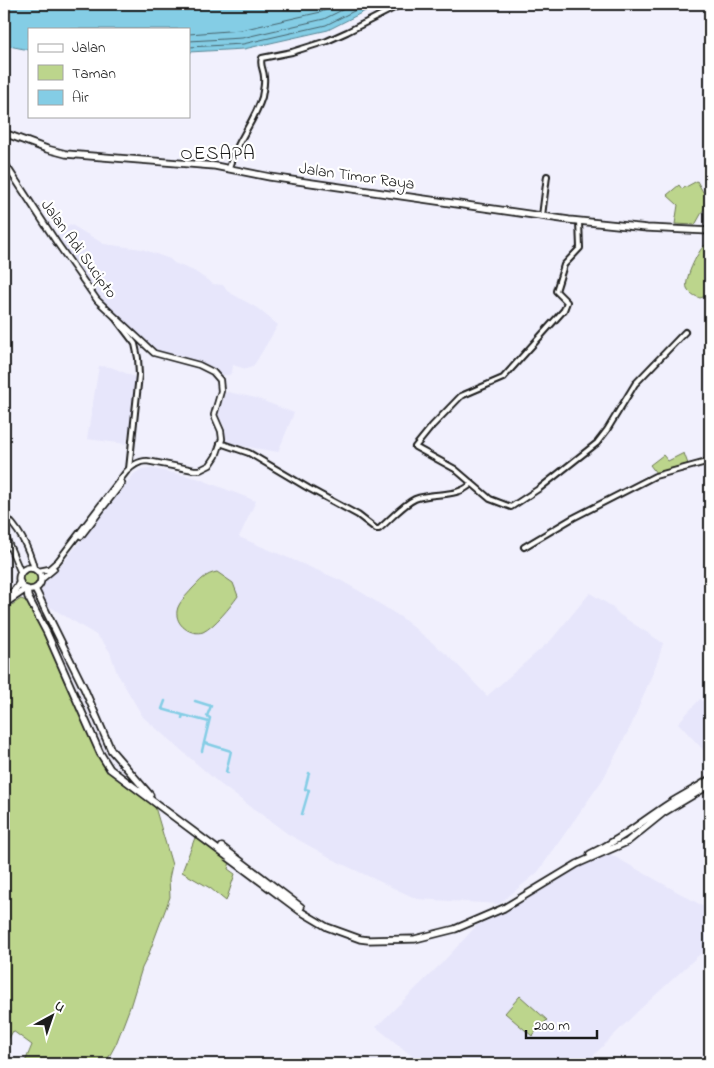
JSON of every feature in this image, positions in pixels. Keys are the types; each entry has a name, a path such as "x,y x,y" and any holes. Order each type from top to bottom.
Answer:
{"highway":[{"name":"Jalan Timor Raya","path":"4,133 46,149 66,154 229,168 270,177 579,221 647,228 710,231"},
{"path":"4,599 16,590 20,582 20,574 26,568 36,570 42,579 36,589"},
{"path":"20,582 26,589 28,597 48,633 100,753 110,769 273,888"},
{"path":"4,604 26,589 36,589"},
{"path":"36,589 84,688 109,747 130,774 155,799 200,831 300,911 319,922 360,939 401,941 455,930 525,896 576,864 625,839 663,813 710,785"},
{"path":"125,780 130,774"},
{"path":"625,839 670,803 710,779"}],"main road":[{"name":"Jalan Adi Sucipto","path":"4,162 82,281 97,300 154,354 199,365 218,376 221,386 214,415 222,433 220,443"},
{"path":"4,515 18,530 36,570 49,569 58,561 128,471 144,461 200,470 206,468 212,462 220,443"},
{"path":"42,579 59,563 126,477 128,471"},
{"path":"4,533 20,574"}],"street":[{"path":"229,168 238,142 248,128 262,96 264,81 260,63 262,58 292,52 327,40 402,4"},
{"path":"542,216 547,176"},
{"path":"579,221 580,248 564,265 556,291 567,302 564,310 501,379 461,396 415,447 454,469 485,496 500,504 511,507 519,503 597,443 635,384 685,332"},
{"path":"115,317 134,344 138,358 139,375 128,471"},
{"path":"220,443 249,453 358,515 376,529 379,529 415,500 453,493 463,490 471,484"},
{"path":"524,547 536,542 573,518 655,476 710,461"}],"shaded area":[{"path":"70,224 104,244 142,249 170,259 174,263 194,271 213,284 223,285 227,291 257,308 278,325 256,362 252,367 246,369 233,365 232,372 229,375 221,375 210,366 160,353 151,347 102,300 71,261 55,237"},
{"path":"99,366 111,367 137,378 132,420 126,444 87,439"},
{"path":"225,393 256,398 294,413 278,452 224,443 225,428 218,414"},
{"path":"149,468 197,478 256,501 239,537 340,580 402,618 451,658 487,696 551,640 590,593 663,643 631,726 603,779 538,872 499,904 417,899 340,863 288,834 220,784 143,717 117,673 110,652 103,642 96,635 47,605 39,594 43,582 58,569 134,474 142,469"},
{"path":"700,699 710,706 710,757 678,723"},
{"path":"608,853 710,910 710,945 638,1011 585,1064 422,1064 376,1027 442,963 478,924 511,907 564,873"}],"green space":[{"path":"697,181 703,192 710,196 710,198 695,225 675,224 678,205 667,195 679,185 682,189"},
{"path":"710,243 710,295 700,298 688,290 687,279 700,250"},
{"path":"684,453 688,464 656,473 650,465 663,455 668,461"},
{"path":"30,570 38,578 30,586 22,578"},
{"path":"217,572 233,583 238,596 212,626 203,632 189,631 181,625 177,616 179,605 200,581 209,574"},
{"path":"21,599 26,601 43,631 97,754 107,769 155,807 172,865 169,879 170,897 142,968 116,1044 105,1064 30,1064 25,1062 32,1045 13,1031 4,1044 4,610"},
{"path":"196,835 230,862 228,869 235,874 226,901 210,888 182,872"},
{"path":"520,996 547,1020 532,1036 505,1013"}],"water":[{"path":"4,4 379,4 328,30 244,49 190,52 190,28 28,28 28,50 4,45"}],"waterway":[{"path":"165,701 162,709 183,715"},
{"path":"195,701 211,706 207,716 210,718 202,751"},
{"path":"182,718 183,715 209,722"},
{"path":"205,743 231,751 226,772 228,773"},
{"path":"302,814 309,790 305,789 309,773"}],"district":[{"name":"OESAPA","path":"218,152"}]}
